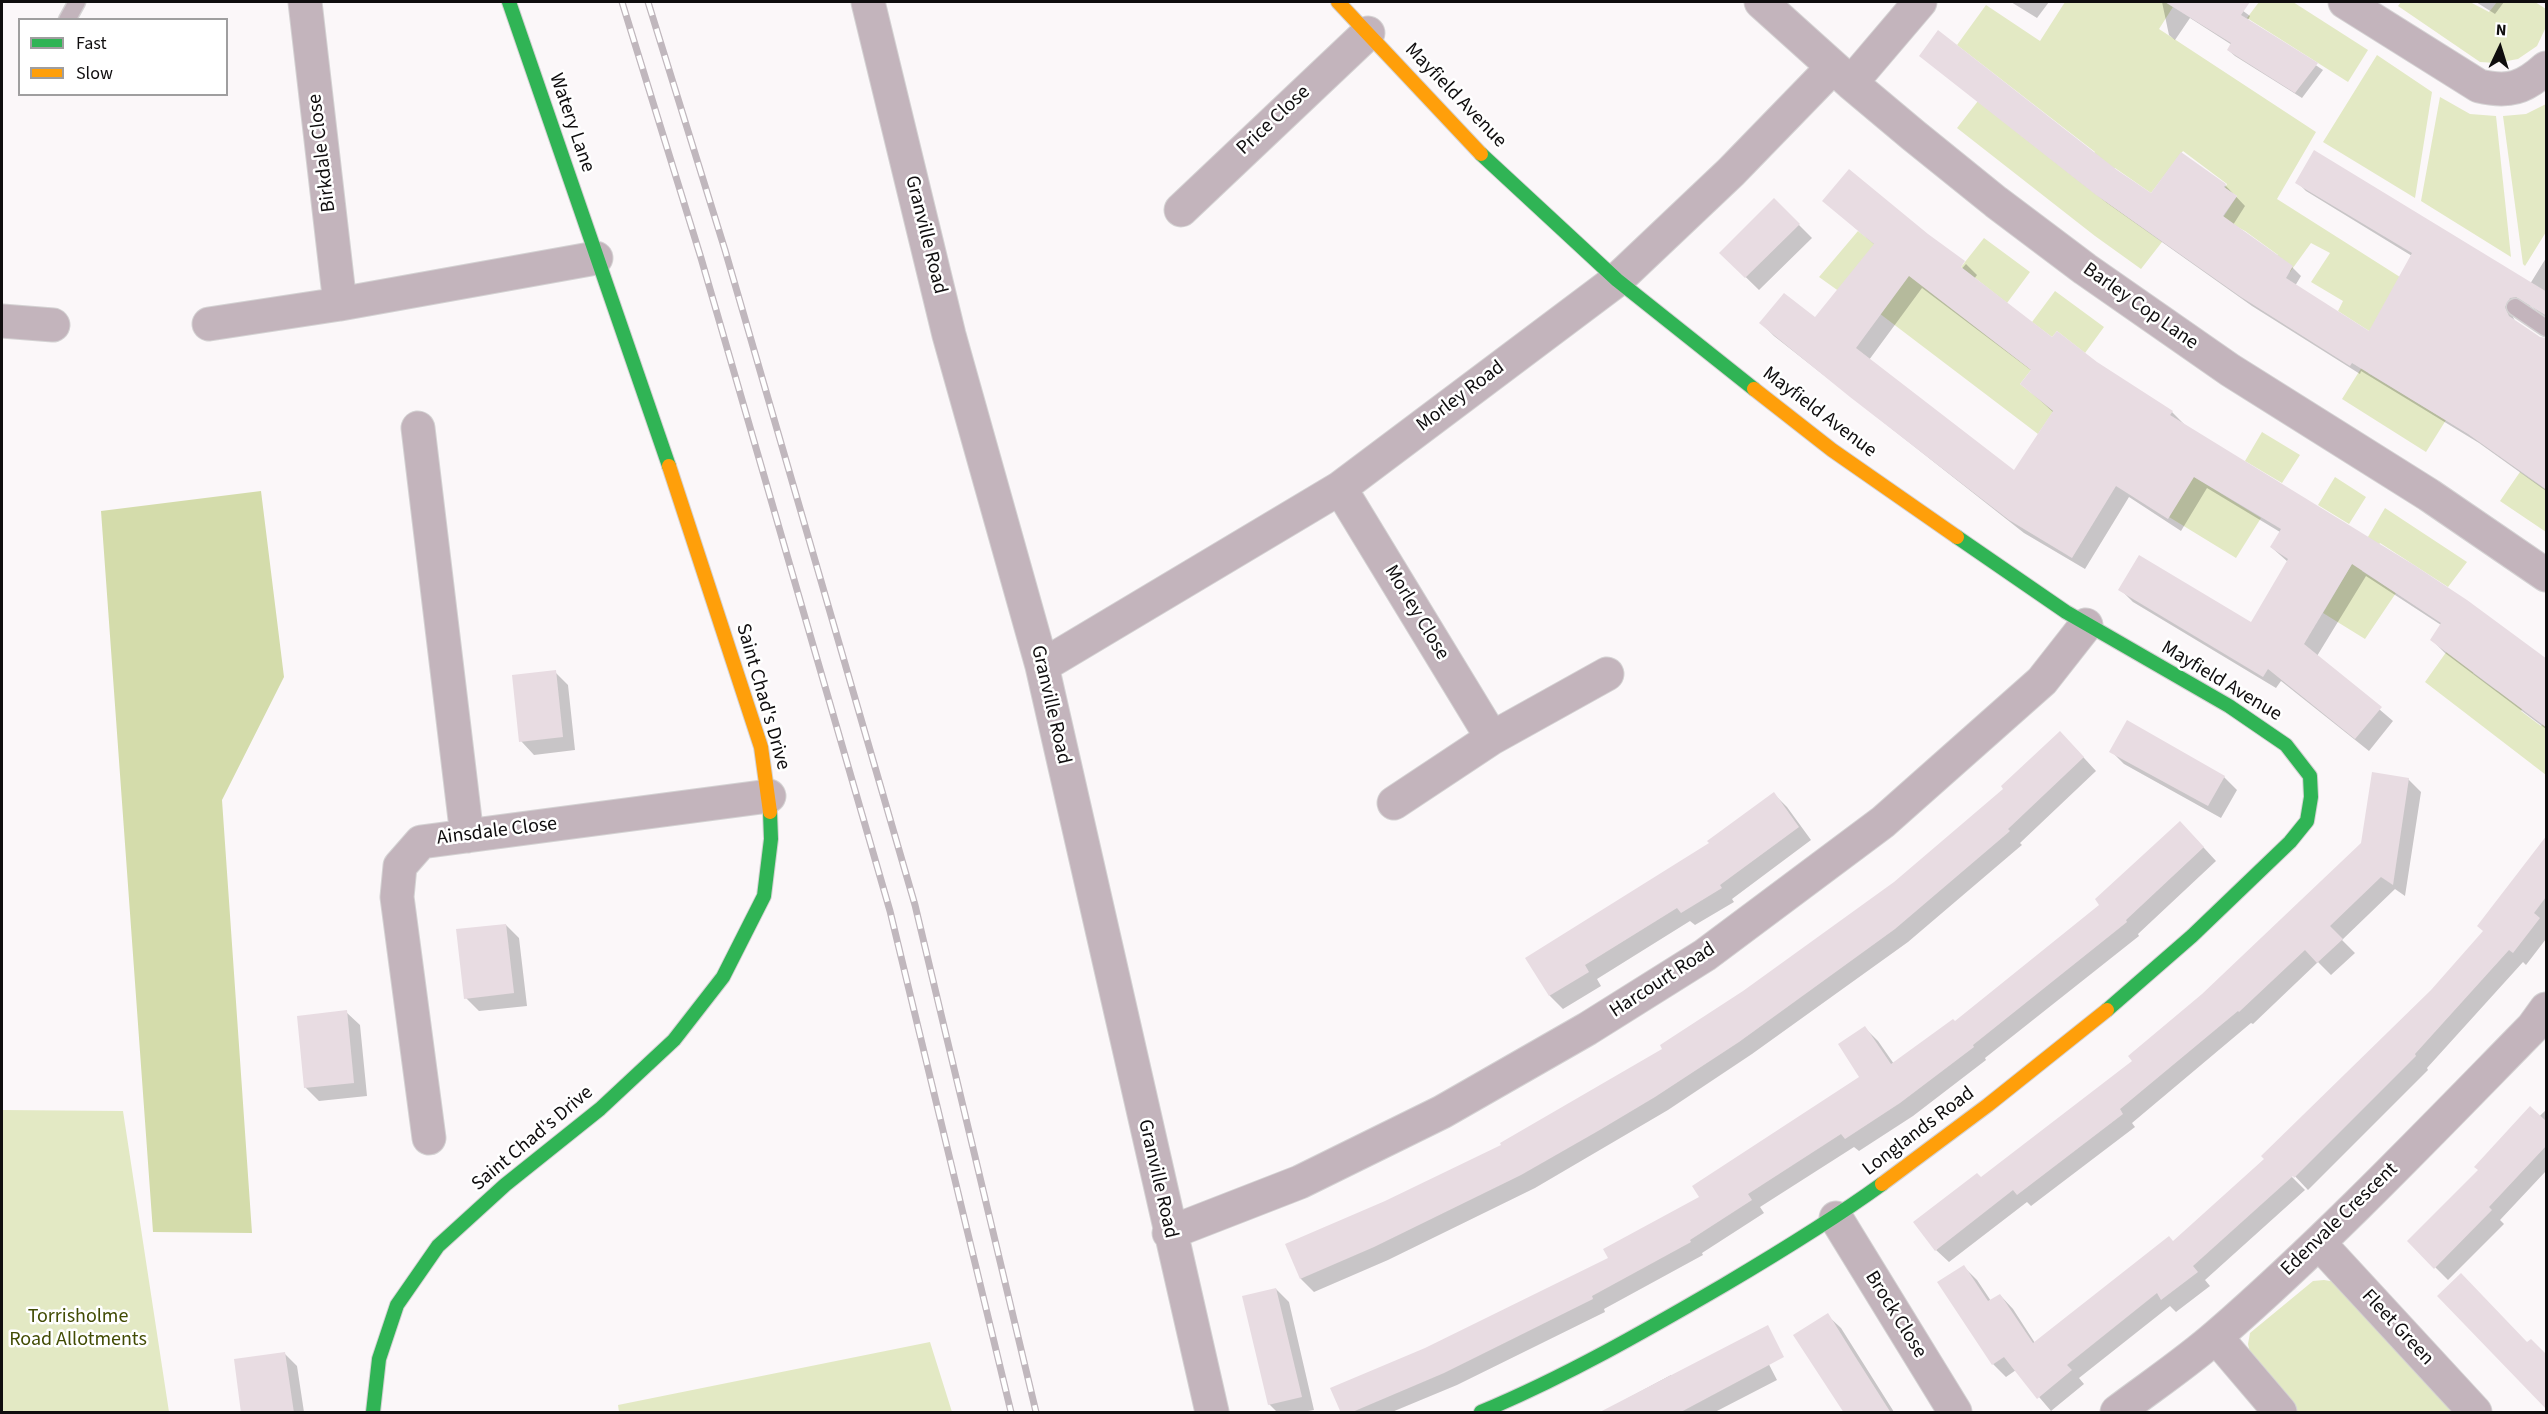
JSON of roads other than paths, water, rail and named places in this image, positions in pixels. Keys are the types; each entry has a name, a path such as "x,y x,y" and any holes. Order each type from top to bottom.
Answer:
{"street":[{"name":"Birkdale Close","path":"305,2 340,304"},
{"name":"Watery Lane","path":"509,2 596,258"},
{"name":"Granville Road","path":"868,2 949,335 1042,666 1169,1233 1212,1413"},
{"name":"Mayfield Avenue","path":"1338,2 1469,142 1617,280 1832,450 2086,625 2229,706 2286,745 2310,776 2311,797"},
{"name":"Barley Cop Lane","path":"1761,2 1842,75 1996,202 2085,269 2230,370 2429,495 2547,575"},
{"name":"Morley Road","path":"1042,666 1340,488 1617,280 1731,172 1842,75 1920,2"},
{"path":"2345,2 2479,86 2496,90 2512,90 2536,78 2547,68"},
{"name":"Price Close","path":"1181,210 1368,33"},
{"path":"208,324 340,304 596,258"},
{"name":"Saint Chad's Drive","path":"373,1413 379,1359 397,1305 438,1246 504,1185 600,1109 666,1048 723,977 764,896 771,838 769,796 761,747 633,357 596,258"},
{"path":"2,321 53,325"},
{"path":"418,428 466,836"},
{"name":"Morley Close","path":"1340,488 1492,738"},
{"name":"Harcourt Road","path":"1169,1233 1300,1182 1442,1113 1587,1029 1705,955 1883,822 2042,681 2086,625"},
{"path":"1394,803 1492,738 1607,674"},
{"name":"Ainsdale Close","path":"429,1138 397,897 400,866 421,842 769,796"},
{"name":"Longlands Road","path":"1481,1413 1529,1392 1663,1321 1836,1218 1988,1105 2075,1036 2192,936 2290,842 2307,820 2311,797"},
{"name":"Edenvale Crescent","path":"2117,1413 2216,1337 2319,1243 2542,1025"},
{"name":"Brock Close","path":"1836,1218 1955,1413"},
{"name":"Fleet Green","path":"2319,1243 2475,1413"},
{"path":"2216,1337 2280,1413"}],"lane":[{"path":"68,18 77,2"},
{"path":"2515,307 2547,328"}],"railway":[{"path":"622,2 701,258 890,911 1011,1412"},
{"path":"648,2 725,250 915,905 1036,1412"}],"park label":[{"name":"Torrisholme Road Allotments","path":"78,1330"}]}
